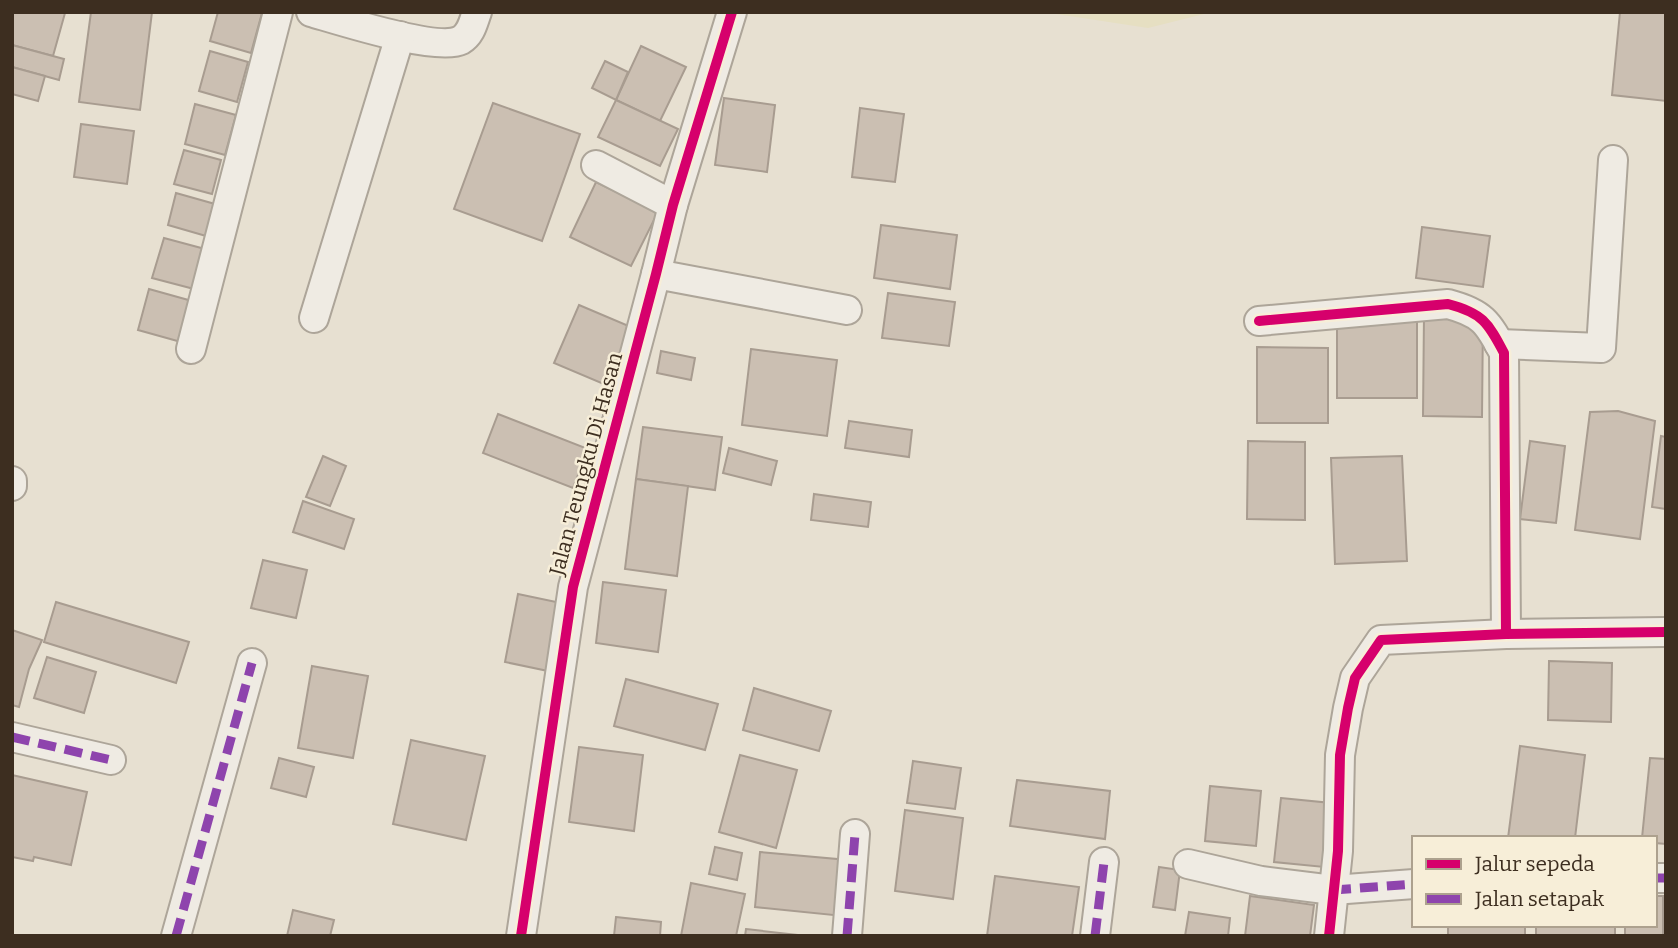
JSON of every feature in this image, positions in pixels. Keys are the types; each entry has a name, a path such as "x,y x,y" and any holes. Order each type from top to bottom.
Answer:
{"street":[{"path":"191,349 278,12"},
{"path":"311,12 400,36 442,44 458,42 468,35 477,12"},
{"name":"Jalan Teungku Di Hasan","path":"520,936 573,587 673,205 732,12"},
{"path":"314,318 400,36"},
{"path":"1499,344 1601,348 1613,160"},
{"path":"596,165 673,205"},
{"path":"656,274 847,310"},
{"path":"1259,321 1447,304 1472,310 1490,327 1504,353 1506,634"},
{"path":"1329,936 1338,850 1340,755 1354,678 1381,640 1506,634 1666,632"},
{"path":"176,936 252,663"},
{"path":"12,737 111,760"},
{"path":"847,936 856,834"},
{"path":"1095,936 1104,862"},
{"path":"1188,863 1261,881 1333,890 1412,884"}],"shaded area":[{"path":"1043,12 1212,12 1148,28"}],"building":[{"path":"12,12 65,13 53,56 12,45"},
{"path":"91,12 152,12 140,110 79,102"},
{"path":"218,12 262,13 251,53 210,41"},
{"path":"1620,12 1666,12 1666,101 1612,95"},
{"path":"12,45 64,59 59,80 12,67"},
{"path":"641,46 686,67 660,121 616,100"},
{"path":"210,51 248,62 237,102 199,91"},
{"path":"605,61 628,72 616,100 592,88"},
{"path":"12,67 45,76 38,101 12,94"},
{"path":"724,98 775,105 767,172 715,165"},
{"path":"616,100 678,129 660,166 598,137"},
{"path":"493,103 580,134 542,241 454,209"},
{"path":"195,104 236,115 225,155 185,144"},
{"path":"860,108 904,114 895,182 852,177"},
{"path":"81,124 134,131 127,184 74,177"},
{"path":"184,150 221,160 212,194 174,184"},
{"path":"596,182 658,212 631,266 570,237"},
{"path":"176,193 215,204 206,236 168,225"},
{"path":"881,225 957,235 950,289 874,278"},
{"path":"1422,227 1490,236 1483,287 1416,278"},
{"path":"164,238 205,249 194,289 152,278"},
{"path":"149,289 192,301 181,342 138,330"},
{"path":"888,293 955,302 949,346 882,338"},
{"path":"579,305 631,327 606,385 554,363"},
{"path":"1424,315 1483,316 1482,417 1423,416"},
{"path":"1337,322 1417,322 1417,398 1337,398"},
{"path":"1257,347 1328,348 1328,423 1257,423"},
{"path":"751,349 837,360 827,436 742,425"},
{"path":"661,351 695,358 691,380 657,373"},
{"path":"1618,411 1655,421 1640,539 1575,530 1590,412"},
{"path":"498,414 588,449 573,488 483,453"},
{"path":"849,421 912,430 909,457 845,448"},
{"path":"643,427 722,437 715,490 636,479"},
{"path":"1661,436 1666,437 1666,509 1652,507"},
{"path":"1248,441 1305,442 1305,520 1247,519"},
{"path":"1530,441 1565,446 1556,523 1520,519"},
{"path":"729,448 777,461 771,485 723,473"},
{"path":"323,456 346,466 330,506 306,497"},
{"path":"1402,456 1407,561 1335,564 1331,458"},
{"path":"636,479 688,486 677,576 625,569"},
{"path":"814,494 871,502 868,527 811,520"},
{"path":"303,501 354,519 344,549 293,532"},
{"path":"263,560 307,570 296,618 251,608"},
{"path":"603,582 666,590 658,652 596,643"},
{"path":"518,594 561,603 548,671 505,662"},
{"path":"56,602 189,642 176,683 44,642"},
{"path":"12,630 42,640 29,669 19,707 12,705"},
{"path":"47,657 96,672 84,713 34,698"},
{"path":"1549,661 1612,663 1611,722 1548,720"},
{"path":"312,666 368,676 353,758 298,748"},
{"path":"626,679 718,704 705,750 614,726"},
{"path":"754,688 831,711 819,751 743,730"},
{"path":"411,740 485,756 466,840 393,824"},
{"path":"1520,746 1585,755 1575,836 1508,836"},
{"path":"579,747 643,755 634,831 569,822"},
{"path":"740,755 797,770 776,848 719,832"},
{"path":"279,758 314,767 306,797 271,788"},
{"path":"1650,758 1666,759 1666,844 1657,843 1657,836 1642,836"},
{"path":"913,761 961,768 955,809 907,803"},
{"path":"12,775 87,792 71,865 34,857 33,861 12,857"},
{"path":"1017,780 1110,791 1105,839 1010,826"},
{"path":"1210,786 1261,791 1256,846 1205,841"},
{"path":"1281,798 1331,803 1324,867 1274,862"},
{"path":"905,810 963,818 953,899 895,891"},
{"path":"715,847 742,853 737,880 709,874"},
{"path":"760,852 848,860 843,916 755,907"},
{"path":"1159,867 1180,870 1175,910 1153,907"},
{"path":"995,876 1079,887 1072,936 987,936"},
{"path":"691,883 745,894 736,936 681,936"},
{"path":"1250,896 1314,905 1310,936 1245,936"},
{"path":"1657,896 1663,896 1663,936 1625,936 1625,927 1657,927"},
{"path":"293,910 334,920 330,936 287,936"},
{"path":"1189,912 1230,918 1228,936 1185,936"},
{"path":"616,917 661,922 660,936 614,936"},
{"path":"1448,927 1525,927 1525,936 1448,936"},
{"path":"1536,927 1615,927 1615,936 1536,936"},
{"path":"746,929 797,935 797,936 745,936"}],"marked path":[{"path":"176,936 252,663"},
{"path":"12,737 111,760"},
{"path":"847,936 855,834"},
{"path":"1095,936 1104,862"},
{"path":"1657,878 1666,878"},
{"path":"1333,890 1412,884"}],"cycle path":[{"path":"521,936 573,587 673,205 732,12"},
{"path":"1259,321 1448,304 1469,311 1488,326 1504,353 1506,634"},
{"path":"1329,936 1338,851 1340,755 1348,708 1355,678 1381,640 1506,634 1666,632"}]}
